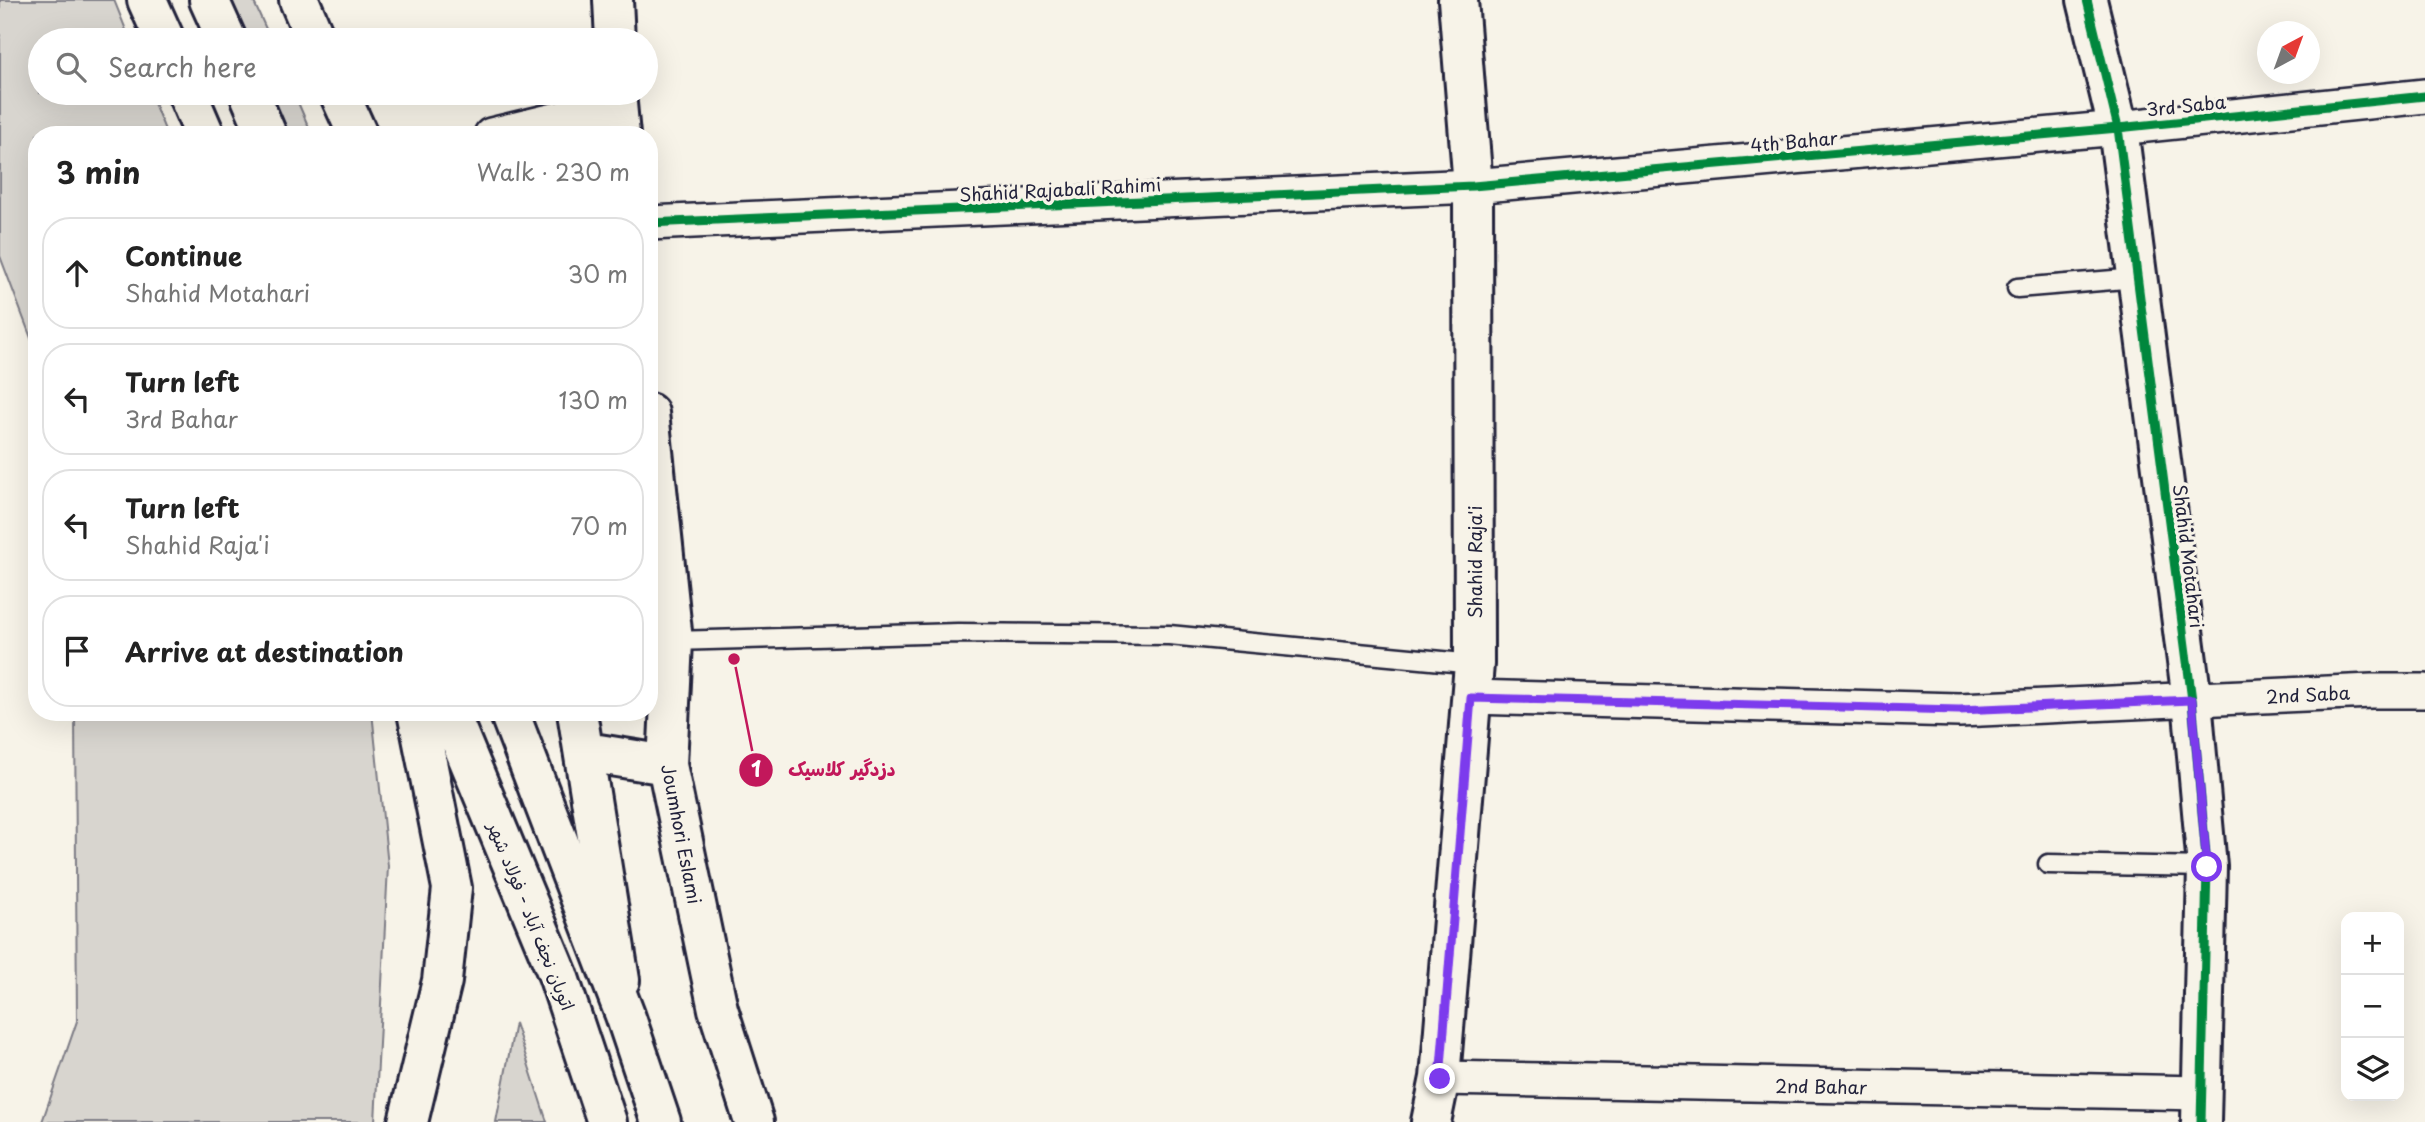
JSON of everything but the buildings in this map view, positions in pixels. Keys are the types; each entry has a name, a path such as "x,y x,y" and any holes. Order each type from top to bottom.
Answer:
{"main road":[{"path":"148,0 160,28"},
{"path":"209,0 222,28"},
{"path":"299,0 311,28"},
{"path":"613,0 614,28"},
{"name":"Shahid Raja'i","path":"1432,1122 1440,1079 1473,681 1473,186 1458,0"},
{"name":"Shahid Motahari","path":"2087,0 2118,128 2192,700 2207,867 2201,1108"},
{"path":"192,105 201,126"},
{"path":"254,105 263,126"},
{"path":"344,105 354,126"},
{"name":"Joumhori Eslami","path":"658,499 673,641 667,765 718,1009 754,1122"},
{"path":"408,1122 442,981 452,888 419,721"},
{"name":"اتوبان نجف آباد - فولاد شهر","path":"453,721 558,975 607,1122"},
{"path":"512,721 625,1015 661,1122"},
{"path":"579,721 586,752 625,1015"},
{"path":"586,752 667,765"}],"street":[{"name":"3rd Saba","path":"2118,128 2425,96"},
{"path":"539,126 618,111"},
{"name":"4th Bahar","path":"1473,186 2118,128"},
{"name":"Shahid Rajabali Rahimi","path":"658,223 1473,186"},
{"name":"2nd Saba","path":"1473,681 1959,710 2372,691 2425,691"},
{"name":"2nd Bahar","path":"1440,1079 2201,1108"}],"lane":[{"path":"2017,288 2137,278"},
{"path":"673,641 958,633 1169,635 1473,681"},
{"path":"2048,864 2207,867"}],"shaded area":[{"path":"0,0 114,0 125,28 28,28 28,105 155,105 163,126 28,126 28,330 0,256"},
{"path":"223,0 253,0 266,28 235,28"},
{"path":"267,105 299,105 308,126 276,126"},
{"path":"75,721 373,721 388,866 375,1122 42,1122 77,1021"},
{"path":"515,1023 547,1122 496,1122"}],"cycle path":[{"path":"2087,0 2118,128 2192,700 2207,867 2201,1122"},
{"path":"658,223 1473,186 2118,128 2425,96"}],"place":[{"name":"دزدگیر کلاسیک","path":"734,659"}],"route":[{"path":"1440,1079 1471,698 1959,710 2192,700 2207,867"}]}
